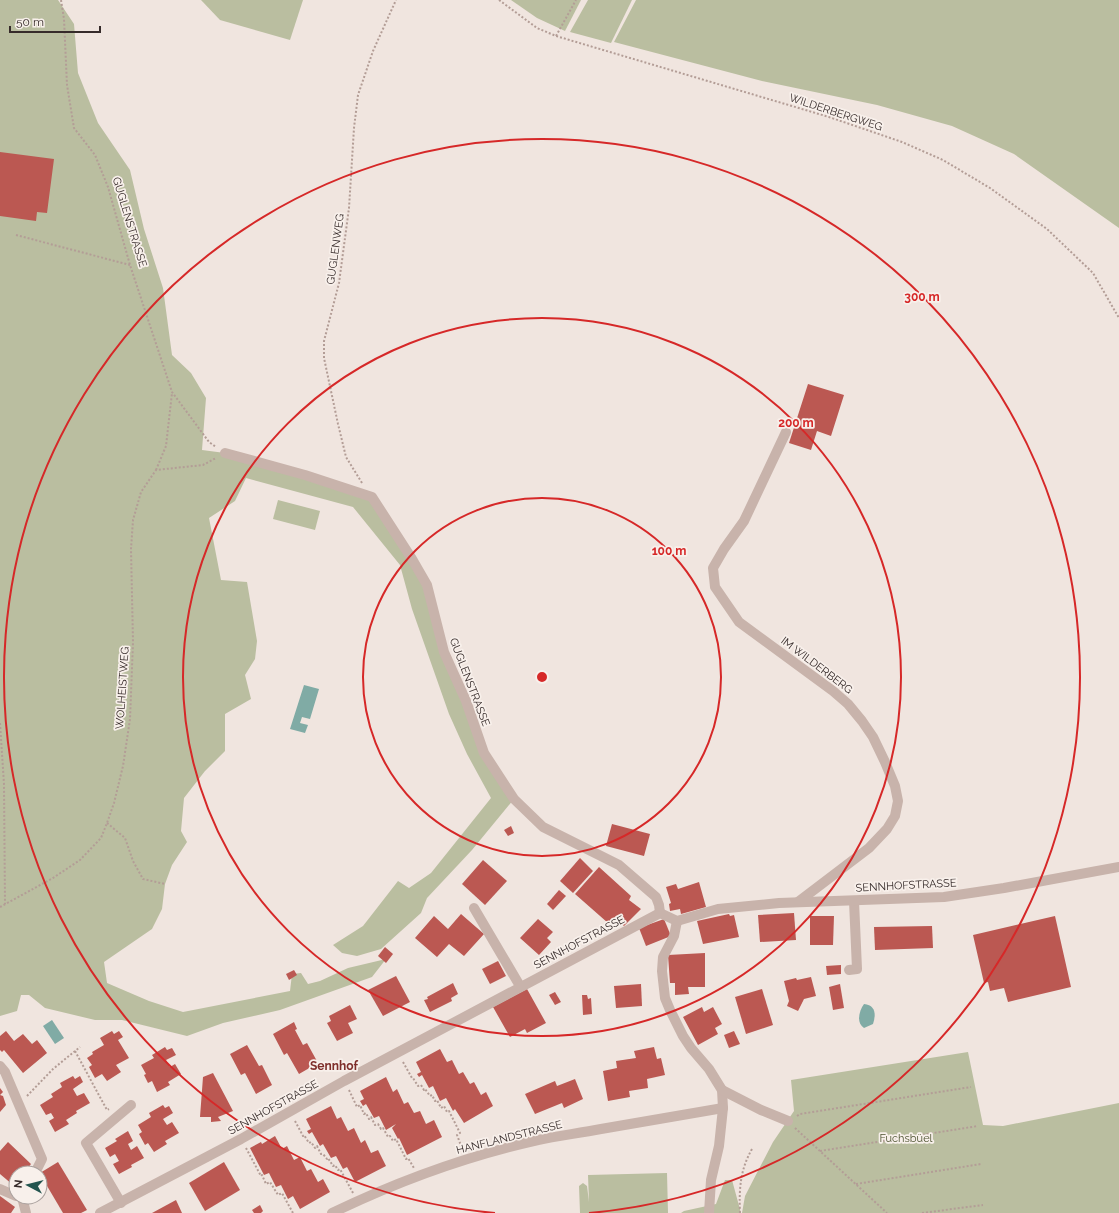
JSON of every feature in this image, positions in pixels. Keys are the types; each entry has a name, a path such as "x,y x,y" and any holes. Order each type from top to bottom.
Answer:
{"street":[{"name":"IM WILDERBERG","path":"786,432 744,521 724,548 713,568 715,587 738,622 833,691 848,704 873,737 895,786 898,801 895,816 883,834 869,848 798,902"},
{"path":"225,452 305,475 372,497"},
{"name":"GUGLENSTRASSE","path":"372,497 427,585 444,652 466,701 484,753 514,799 543,828 619,865 656,897 660,912"},
{"name":"SENNHOFSTRASSE","path":"677,921 718,909 779,903 944,897 1004,888 1119,867"},
{"path":"849,970 857,970 854,901"},
{"path":"474,908 520,986"},
{"path":"660,912 677,921 674,936 663,957 662,971 665,998 691,1048 709,1069 722,1090 723,1108 719,1146 711,1180 709,1213"},
{"name":"SENNHOFSTRASSE","path":"100,1213 241,1139 520,986 660,912"},
{"path":"0,1066 5,1072 42,1158 39,1165"},
{"path":"722,1090 761,1110 788,1121"},
{"path":"121,1203 86,1143 131,1105"},
{"name":"HANFLANDSTRASSE","path":"332,1213 358,1200 466,1159 539,1140 723,1108"}],"path":[{"name":"GUGLENSTRASSE","path":"61,0 64,19 67,85 74,128 95,156 108,187 130,265 172,392 208,442"},
{"name":"GUGLENWEG","path":"372,497 346,457 324,358 324,341 339,283 349,208 354,128 358,95 373,52 396,0"},
{"name":"WILDERBERGWEG","path":"500,0 537,28 556,36 829,117 902,142 943,160 990,188 1047,229 1093,273 1119,318"},
{"path":"556,36 576,0"},
{"path":"16,234 130,265"},
{"name":"WOLHEISTWEG","path":"0,907 53,878 80,860 101,838 114,803 123,766 130,719 133,642 131,549 133,520 141,492 156,470 166,446 172,392"},
{"path":"156,470 203,465 208,462"},
{"path":"0,723 4,784 6,904"},
{"path":"107,823 125,838 133,861 143,879 165,884"},
{"path":"19,1104 53,1069 80,1048"},
{"path":"75,1051 107,1110 116,1105 121,1114"},
{"path":"406,1067 418,1086 421,1084 424,1090 426,1089 430,1096 432,1095 435,1100 437,1100 442,1108 444,1106 447,1112 449,1111 460,1133 457,1135 466,1159"},
{"path":"887,1213 788,1121 800,1114 971,1088"},
{"path":"352,1096 357,1107 360,1105 364,1114 366,1113 369,1118 371,1117 375,1125 378,1124 380,1129 383,1128 388,1137 390,1136 393,1141 396,1139 406,1159 408,1158 418,1176"},
{"path":"297,1125 309,1143 311,1142 314,1148 317,1146 321,1154 323,1154 327,1159 328,1158 333,1166 335,1165 338,1170 340,1169 358,1200"},
{"path":"820,1151 978,1126"},
{"path":"740,1213 741,1178 745,1163 752,1149"},
{"path":"250,1156 266,1184 270,1182 278,1195 282,1193 293,1213"},
{"path":"855,1184 981,1164"},
{"path":"922,1213 983,1204"}],"green space":[{"path":"0,0 58,0 74,24 78,73 98,123 130,170 144,229 163,288 172,355 191,373 206,398 202,450 225,453 372,497 427,585 444,652 484,753 514,799 472,850 427,898 421,913 381,949 357,956 342,953 333,945 363,926 398,881 409,888 431,873 491,798 467,754 449,714 412,609 400,565 353,507 246,478 235,501 209,518 221,580 247,582 257,641 255,659 245,675 251,699 225,714 225,751 205,771 184,798 181,831 187,842 172,865 165,884 162,909 152,929 104,962 107,983 149,1001 183,1012 290,991 292,974 301,973 308,984 320,981 348,968 386,959 372,977 280,1010 223,1023 187,1036 122,1020 95,1020 45,1008 29,995 21,995 17,1011 0,1016"},
{"path":"201,0 303,0 290,40 220,20"},
{"path":"511,0 581,0 565,31 537,18"},
{"path":"588,0 632,0 611,43 570,32"},
{"path":"636,0 1119,0 1119,228 1014,154 952,126 877,105 762,81 614,42"},
{"path":"278,500 320,511 315,530 273,519"},
{"name":"Fuchsbüel","path":"968,1052 983,1125 1003,1126 1119,1103 1119,1213 742,1213 745,1196 773,1142 794,1111 791,1080"},
{"path":"667,1173 668,1213 580,1213 579,1186 583,1183 587,1186 589,1202 588,1175"},
{"path":"725,1180 732,1180 741,1213 681,1213 716,1204"}],"water":[{"path":"304,685 319,689 310,719 302,717 300,723 308,725 305,733 290,729"},
{"path":"864,1004 873,1008 875,1017 873,1024 864,1028 861,1026 859,1017"},
{"path":"52,1020 64,1038 55,1044 43,1026"}],"building":[{"path":"0,152 54,159 47,213 37,212 36,221 0,216"},
{"path":"808,384 844,395 831,436 817,431 811,450 789,443"},
{"path":"612,824 650,834 644,856 606,846"},
{"path":"511,826 514,833 508,836 504,830"},
{"path":"580,858 593,871 573,893 560,881"},
{"path":"483,860 507,881 485,905 462,884"},
{"path":"599,867 631,896 629,900 641,909 624,926 621,923 619,926 612,920 608,923 575,894"},
{"path":"699,882 706,907 681,914 680,909 670,911 669,904 671,903 666,887 676,884 678,889"},
{"path":"559,890 566,896 553,910 547,904"},
{"path":"794,913 796,940 760,942 758,915"},
{"path":"461,914 484,934 464,956 449,944 437,957 415,938 434,916 448,929"},
{"path":"729,914 730,916 734,915 739,937 703,944 697,921"},
{"path":"810,916 834,916 833,945 810,945"},
{"path":"1055,916 1071,987 1008,1002 1004,988 990,991 988,982 984,983 973,935"},
{"path":"538,919 553,932 547,938 551,942 539,955 520,938"},
{"path":"664,919 671,936 646,946 639,928"},
{"path":"932,926 933,948 875,950 874,927"},
{"path":"385,947 393,954 386,963 378,956"},
{"path":"705,953 705,987 688,987 689,994 675,995 675,983 670,983 668,955"},
{"path":"498,961 506,976 490,984 482,969"},
{"path":"841,965 841,974 827,975 826,966"},
{"path":"294,970 297,975 289,980 286,974"},
{"path":"396,976 410,1002 383,1016 368,990"},
{"path":"811,977 816,996 804,999 798,1011 787,1006 789,1001 784,981 796,978 797,980"},
{"path":"453,983 458,994 451,998 452,1001 430,1012 424,1000"},
{"path":"641,984 642,1006 616,1008 614,986"},
{"path":"840,984 844,1008 833,1010 829,987"},
{"path":"527,989 546,1023 527,1033 525,1029 510,1037 493,1007"},
{"path":"762,989 773,1025 746,1034 735,997"},
{"path":"555,992 561,1002 555,1005 549,995"},
{"path":"582,995 587,995 588,999 591,998 592,1014 583,1015"},
{"path":"350,1005 357,1019 348,1023 353,1033 337,1041 327,1023 331,1021 329,1016"},
{"path":"702,1007 704,1012 713,1007 722,1024 715,1028 718,1034 698,1045 683,1017"},
{"path":"294,1022 297,1029 295,1030 303,1045 307,1043 318,1063 299,1074 287,1053 284,1055 273,1034"},
{"path":"6,1031 14,1041 23,1034 32,1044 37,1040 47,1053 23,1073 4,1050 2,1052 0,1050 0,1036"},
{"path":"112,1031 114,1034 119,1031 123,1037 118,1040 129,1058 116,1065 121,1072 107,1081 102,1074 95,1078 89,1067 92,1065 87,1058 93,1054 92,1052 104,1045 100,1038"},
{"path":"734,1031 740,1044 729,1048 724,1035"},
{"path":"247,1045 259,1066 262,1065 272,1085 256,1094 245,1073 241,1075 230,1054"},
{"path":"165,1047 167,1050 172,1048 176,1055 166,1060 170,1067 175,1064 181,1074 168,1082 170,1085 157,1092 152,1081 148,1083 144,1075 146,1074 141,1065 154,1058 152,1055"},
{"path":"654,1047 657,1059 661,1058 665,1075 647,1079 648,1088 629,1091 630,1097 608,1101 603,1071 617,1068 616,1061 636,1058 634,1051"},
{"path":"440,1049 447,1062 452,1060 459,1074 463,1072 470,1084 474,1082 481,1095 486,1092 493,1106 464,1123 455,1109 453,1111 446,1098 440,1101 433,1086 429,1088 422,1075 419,1077 417,1074 421,1072 416,1062"},
{"path":"213,1073 233,1111 218,1117 221,1121 211,1122 211,1117 200,1117 203,1077"},
{"path":"73,1076 75,1079 80,1076 83,1082 73,1089 77,1096 84,1093 90,1103 76,1111 77,1113 66,1120 69,1124 55,1132 49,1121 54,1118 51,1113 46,1115 40,1105 53,1097 51,1094 62,1087 60,1083"},
{"path":"386,1077 393,1092 397,1089 404,1104 408,1102 414,1113 420,1111 426,1124 434,1120 442,1137 407,1155 399,1138 398,1139 392,1128 396,1124 386,1130 379,1116 374,1118 366,1104 363,1106 360,1101 364,1099 360,1091"},
{"path":"575,1079 583,1099 564,1108 562,1103 535,1114 525,1094 555,1081 557,1086"},
{"path":"0,1088 3,1092 0,1095"},
{"path":"0,1095 3,1096 6,1105 0,1112"},
{"path":"163,1105 165,1108 169,1106 173,1113 163,1119 167,1125 172,1122 179,1133 165,1141 167,1144 154,1152 148,1143 145,1145 139,1134 142,1132 138,1125 151,1117 149,1113"},
{"path":"331,1106 337,1119 341,1117 348,1131 354,1128 361,1143 365,1140 371,1153 378,1150 386,1166 355,1182 347,1167 343,1169 336,1156 331,1158 323,1144 320,1146 312,1132 309,1134 307,1131 311,1129 306,1119"},
{"path":"128,1131 133,1141 128,1144 131,1150 137,1146 144,1158 119,1174 113,1164 119,1161 115,1154 110,1157 105,1148 117,1141 115,1139"},
{"path":"275,1136 282,1149 287,1146 294,1160 300,1157 307,1171 311,1169 318,1182 323,1179 330,1192 300,1209 293,1196 288,1199 281,1185 276,1187 269,1173 264,1175 250,1148 261,1142 262,1144"},
{"path":"8,1142 31,1164 8,1165 8,1181 0,1174 0,1151"},
{"path":"58,1162 87,1210 81,1213 63,1213 48,1188 48,1168"},
{"path":"224,1162 240,1190 205,1211 189,1183"},
{"path":"0,1196 8,1202 8,1205 15,1207 11,1213 0,1213"},
{"path":"176,1200 182,1213 152,1213"},
{"path":"260,1205 263,1211 261,1213 254,1213 252,1210"}],"district":[{"name":"Sennhof","path":"334,1066"}]}
